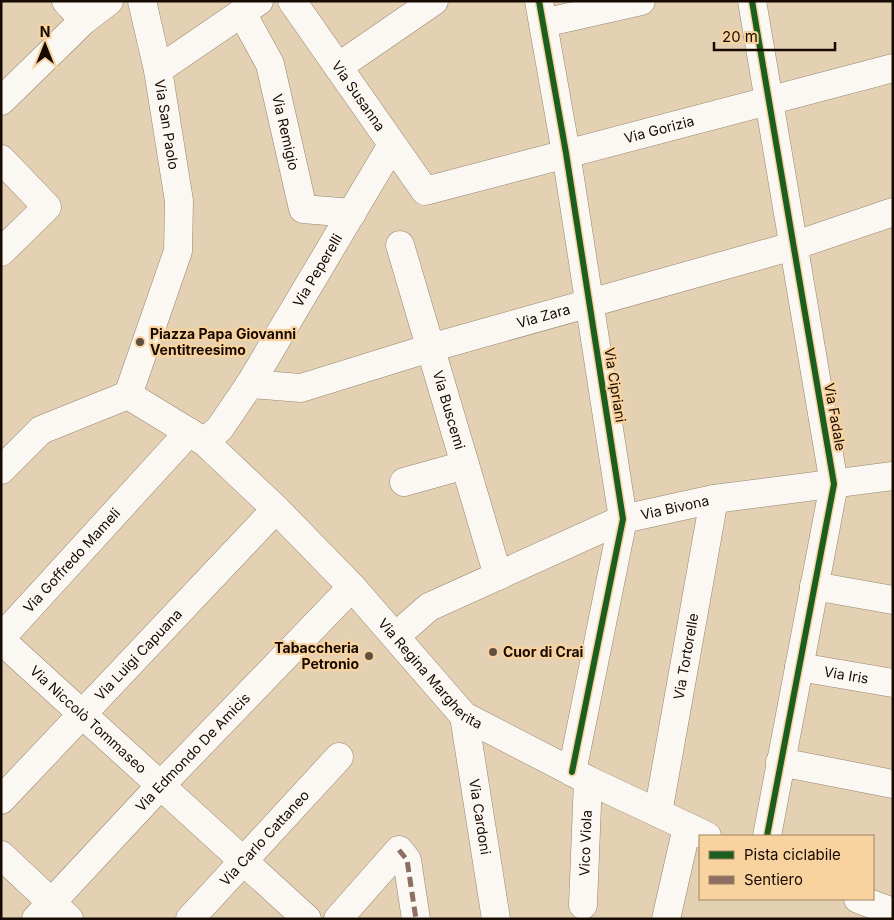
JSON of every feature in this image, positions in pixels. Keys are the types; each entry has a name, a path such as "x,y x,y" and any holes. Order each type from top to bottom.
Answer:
{"street":[{"path":"1,101 75,11 109,1"},
{"name":"Via San Paolo","path":"128,395 178,251 179,201 158,70 142,1"},
{"name":"Via Susanna","path":"292,1 424,191"},
{"path":"338,67 434,1"},
{"path":"541,12 641,1"},
{"name":"Via Fadale","path":"752,1 834,484 766,835"},
{"path":"158,70 250,7"},
{"name":"Via Remigio","path":"250,7 270,64 303,209 352,213"},
{"name":"Via Cipriani","path":"541,12 566,154 623,519 580,776"},
{"name":"Via Gorizia","path":"424,191 893,68"},
{"name":"Via Peperelli","path":"197,437 220,428 250,384 392,145"},
{"path":"1,159 47,207 1,252"},
{"name":"Via Zara","path":"250,384 301,388 430,348 793,246 893,212"},
{"name":"Via Buscemi","path":"400,245 498,576"},
{"path":"1,470 41,430 128,395"},
{"name":"Via Regina Margherita","path":"128,395 197,437 276,509 352,587 464,716 580,776 697,832"},
{"name":"Via Goffredo Mameli","path":"1,639 144,482 197,437"},
{"path":"404,482 465,466"},
{"name":"Via Bivona","path":"396,636 429,607 623,519 714,499 893,476"},
{"name":"Via Tortorelle","path":"658,813 714,499"},
{"name":"Via Luigi Capuana","path":"1,800 276,509"},
{"path":"814,586 893,600"},
{"name":"Via Edmondo De Amicis","path":"52,913 160,786 352,587"},
{"name":"Via Niccolò Tommaseo","path":"1,639 307,919"},
{"name":"Via Iris","path":"799,667 893,683"},
{"name":"Via Cardoni","path":"464,716 496,919"},
{"name":"Via Carlo Cattaneo","path":"190,919 339,757"},
{"path":"780,762 893,784"},
{"name":"Vico Viola","path":"580,776 584,905"},
{"path":"666,919 697,832"},
{"path":"338,919 399,850 407,860 416,919"},
{"path":"1,855 52,913"},
{"path":"861,900 893,912"}],"marked path":[{"path":"399,850 407,860 416,919"}],"cycle path":[{"path":"539,1 566,153 623,519 572,772"},
{"path":"752,1 834,484 767,835"}],"place":[{"name":"Piazza Papa Giovanni Ventitreesimo","path":"140,342"},
{"name":"Cuor di Crai","path":"493,652"},
{"name":"Tabaccheria Petronio","path":"369,656"}]}
